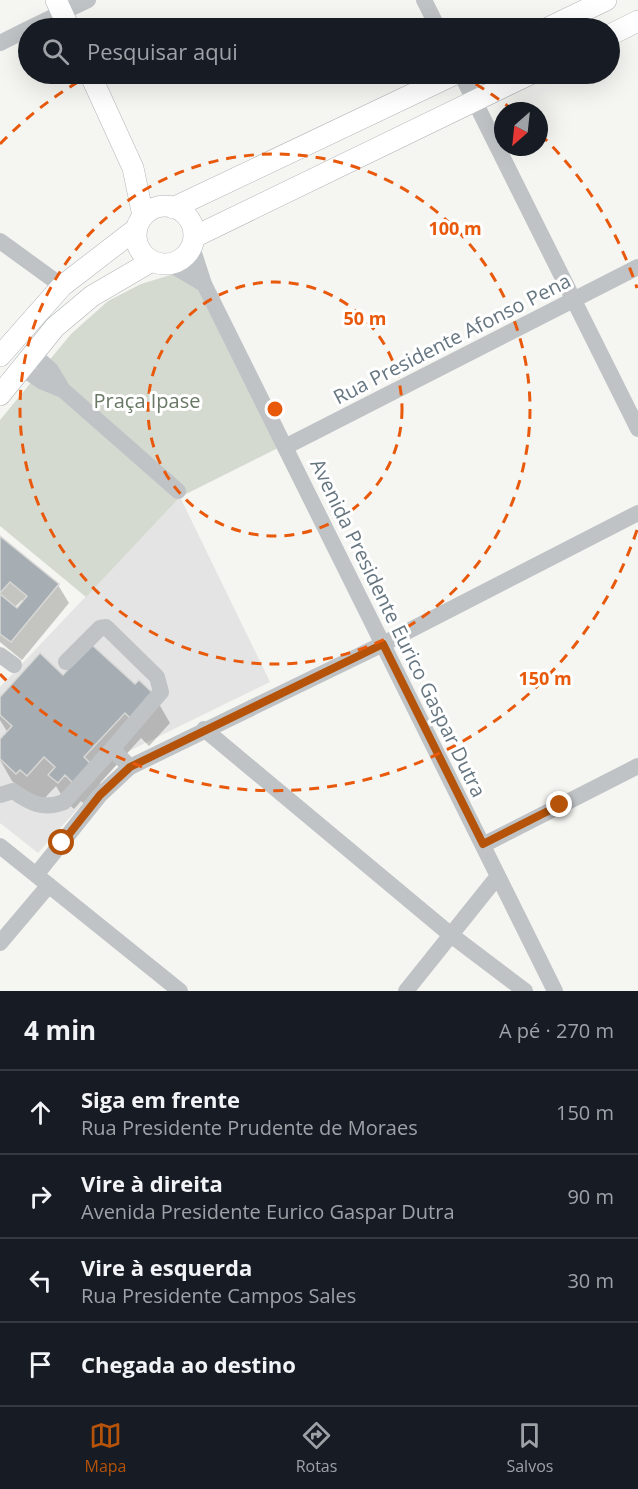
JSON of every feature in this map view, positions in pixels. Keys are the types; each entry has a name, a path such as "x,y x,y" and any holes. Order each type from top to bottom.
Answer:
{"main road":[{"path":"569,18 606,0"},
{"path":"620,30 638,21"},
{"path":"95,84 134,168 169,207 189,219 193,242"},
{"path":"0,356 62,286 154,208 169,207 433,84"},
{"path":"0,395 55,327 92,296 161,263 179,261 193,242 509,84"},
{"path":"134,168 139,223 138,248 161,263"}],"street":[{"path":"62,14 88,0"},
{"path":"424,0 433,18"},
{"path":"0,43 18,34"},
{"path":"466,84 638,429"},
{"path":"0,241 62,286"},
{"name":"Avenida Presidente Eurico Gaspar Dutra","path":"193,242 204,284 555,991"},
{"path":"161,263 204,284"},
{"name":"Rua Presidente Afonso Pena","path":"285,447 638,267"},
{"path":"28,361 41,381 63,390 178,490"},
{"path":"0,943 100,795 130,767 204,729 383,644 638,513"},
{"path":"0,795 13,790 26,799 44,806 64,802 161,692 157,677 106,627 100,628 66,662"},
{"path":"0,655 14,665"},
{"path":"204,729 451,935 525,991"},
{"path":"112,749 130,767"},
{"path":"483,844 638,766"},
{"path":"0,846 180,991"},
{"path":"406,991 498,876"}],"shaded area":[{"path":"180,497 270,682 129,751 38,853 0,823 0,687"}],"green space":[{"name":"Praça Ipase","path":"180,272 199,275 280,447 180,497 86,597 0,526 0,420 71,334 108,301 141,284"}],"building":[{"path":"0,536 59,584 11,642 0,634 0,594 17,608 27,596 10,582 0,593"},
{"path":"91,644 135,684 139,680 156,696 133,721 125,713 84,757 91,764 73,783 65,775 58,783 48,775 55,767 44,757 27,776 20,770 16,774 0,759 0,739 12,726 0,715 0,697 40,653 63,675"}],"route":[{"path":"62,843 100,795 130,767 204,729 383,644 483,844 560,805"}]}
